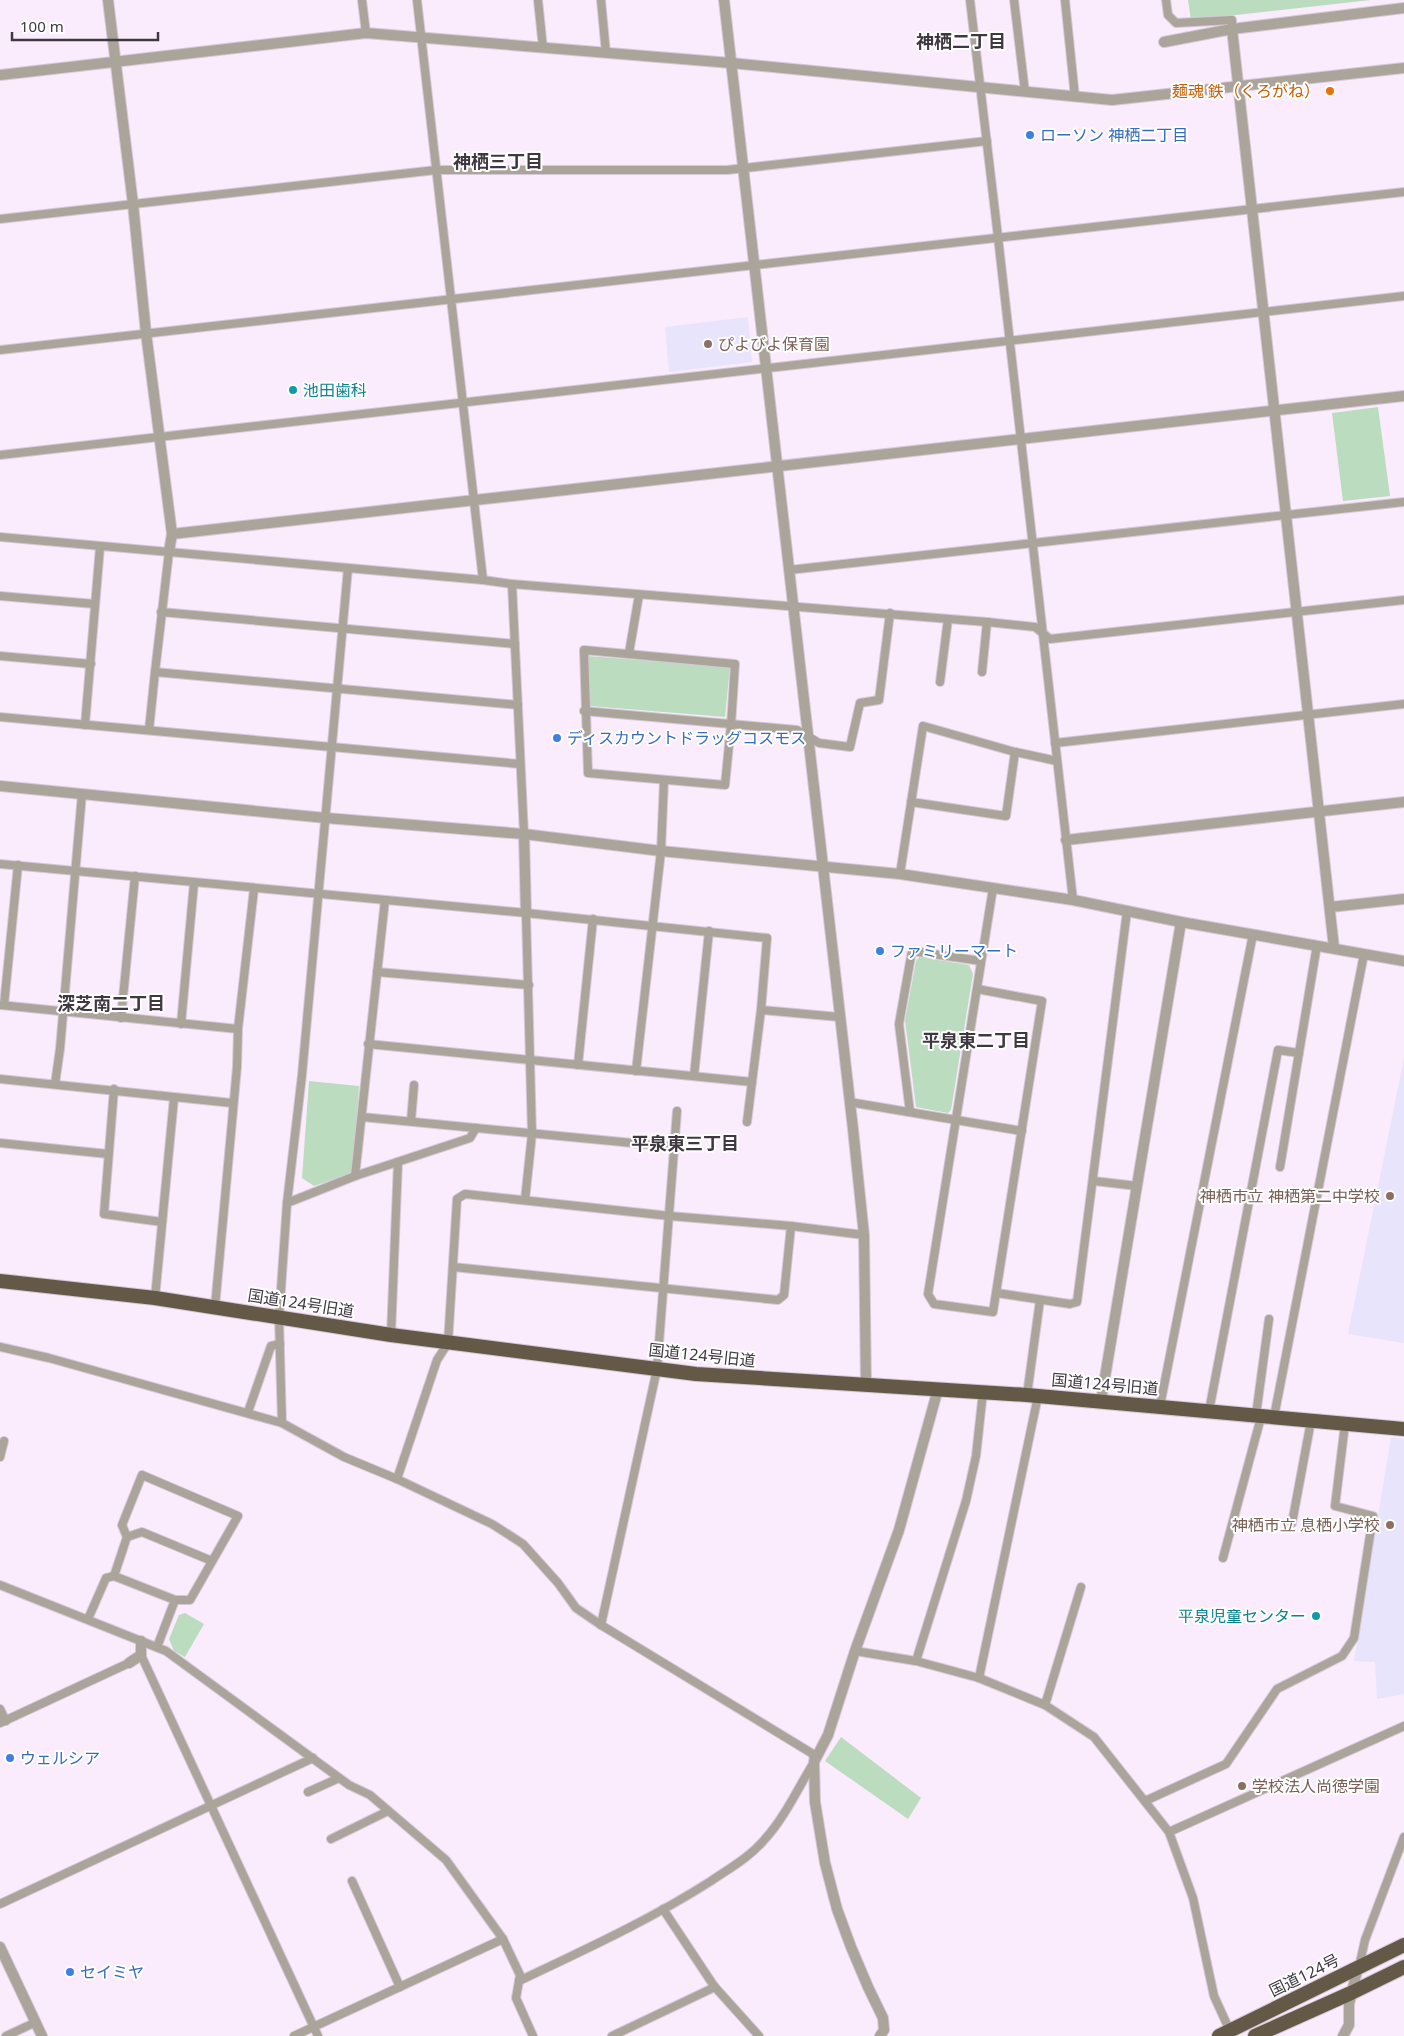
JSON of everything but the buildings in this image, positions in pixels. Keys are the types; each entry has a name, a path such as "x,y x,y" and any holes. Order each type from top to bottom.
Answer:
{"highway":[{"name":"国道124号旧道","path":"0,1281 155,1298 391,1335 696,1374 1101,1401 1404,1429"},
{"name":"国道124号","path":"1224,2033 1404,1945"},
{"path":"1255,2036 1351,1993 1404,1966"}],"street":[{"path":"108,0 133,204 158,437 172,534 161,612 149,730"},
{"path":"362,0 366,33"},
{"path":"417,0 483,580"},
{"path":"538,0 544,48"},
{"path":"601,0 606,53"},
{"path":"724,0 864,1235 866,1385"},
{"path":"970,0 1073,900"},
{"path":"1014,0 1025,92"},
{"path":"1065,0 1075,97"},
{"path":"1166,0 1168,15 1176,23 1232,20 1238,87 1310,714 1334,948"},
{"path":"1164,42 1232,29 1404,8"},
{"path":"0,76 366,33 421,36 731,63 1112,100 1404,68"},
{"path":"0,218 436,170 727,170 987,141"},
{"path":"0,350 1404,192"},
{"path":"0,455 1404,296"},
{"path":"172,534 1404,396"},
{"path":"790,570 1404,502"},
{"path":"0,537 639,595 988,622 1035,627 1050,639 1404,600"},
{"path":"85,725 100,547"},
{"path":"282,1423 279,1318 287,1203 302,1076 348,568"},
{"path":"512,584 524,834 531,1060 532,1134 525,1200"},
{"path":"629,653 639,595"},
{"path":"0,596 95,604"},
{"path":"161,612 515,644"},
{"path":"584,711 797,730 820,743 850,747 860,704 879,700 890,613"},
{"path":"940,682 948,619"},
{"path":"982,672 988,622"},
{"path":"584,650 735,664 725,785 588,773 584,711 584,650"},
{"path":"0,656 91,664"},
{"path":"155,672 518,705"},
{"path":"1056,743 1404,704"},
{"path":"0,717 520,764"},
{"path":"900,874 923,726 1016,752 1057,761"},
{"path":"911,802 1006,816 1016,752"},
{"path":"636,1071 661,851 664,781"},
{"path":"0,786 326,818 524,834 661,851 900,874 1073,900 1181,922 1404,961"},
{"path":"55,1084 60,1049 82,794"},
{"path":"1066,840 1404,802"},
{"path":"0,864 526,913 767,938 747,1122"},
{"path":"18,865 2,1005 238,1029"},
{"path":"121,1018 135,876"},
{"path":"181,1024 194,883"},
{"path":"215,1307 232,1103 237,1067 238,1029 254,888"},
{"path":"977,989 1042,1001 993,1312 934,1304 928,1294 993,888"},
{"path":"1330,907 1404,899"},
{"path":"355,1176 385,900"},
{"path":"997,1293 1070,1304 1077,1302 1094,1181 1127,911"},
{"path":"578,1065 593,920"},
{"path":"1101,1401 1181,922"},
{"path":"694,1076 709,931"},
{"path":"1160,1406 1254,934"},
{"path":"1280,1166 1317,945"},
{"path":"910,1112 899,1024 912,950 981,961"},
{"path":"1274,1418 1364,954"},
{"path":"377,972 529,985"},
{"path":"760,1010 839,1017"},
{"path":"368,1044 752,1082"},
{"path":"1209,1411 1278,1050 1299,1053"},
{"path":"0,1079 114,1089 174,1098 232,1103"},
{"path":"411,1121 414,1085"},
{"path":"114,1089 104,1214 162,1222"},
{"path":"155,1298 174,1098"},
{"path":"849,1102 1022,1131"},
{"path":"601,1625 657,1369 677,1111"},
{"path":"362,1117 674,1148"},
{"path":"287,1203 355,1176 470,1138 476,1128"},
{"path":"0,1144 108,1154"},
{"path":"391,1335 398,1162"},
{"path":"1094,1181 1137,1186"},
{"path":"397,1479 437,1360 448,1342 457,1199 465,1194 864,1235"},
{"path":"453,1267 778,1300 784,1295 791,1226"},
{"path":"978,1678 1032,1396 1040,1300"},
{"path":"1223,1558 1260,1421 1256,1416 1269,1319"},
{"path":"248,1412 271,1346 280,1344"},
{"path":"0,1346 59,1360 282,1423 344,1457 397,1479 492,1524 523,1544 558,1583 576,1608 814,1754 815,1802 825,1863 837,1909 851,1947 883,2018 884,2030 880,2036"},
{"path":"519,1981 623,1931 689,1895 743,1860 764,1840 775,1826 828,1735 855,1651 899,1530 938,1389"},
{"path":"916,1660 966,1501 976,1456 983,1392"},
{"path":"1292,1524 1311,1421"},
{"path":"1146,1801 1226,1764 1277,1689 1342,1656 1354,1638 1373,1516 1335,1506 1345,1424"},
{"path":"0,1457 4,1441"},
{"path":"88,1619 106,1578 114,1576 176,1600 190,1600 238,1516 142,1476 122,1525 127,1537 114,1576"},
{"path":"127,1537 142,1532 212,1561"},
{"path":"0,1585 166,1651 339,1778 370,1795 446,1860 503,1939 520,1975 516,1998 533,2036"},
{"path":"1046,1705 1081,1587"},
{"path":"157,1648 176,1600"},
{"path":"141,1641 140,1655 318,2036"},
{"path":"855,1651 916,1660 978,1678 1046,1705 1094,1737 1169,1832 1193,1898 1214,1996 1223,2014 1224,2033"},
{"path":"0,1709 3,1722 129,1663 140,1655"},
{"path":"1169,1832 1404,1726"},
{"path":"0,1904 313,1758"},
{"path":"308,1792 339,1778"},
{"path":"331,1839 388,1811"},
{"path":"1343,2036 1349,2025 1351,1993 1365,1940 1404,1837"},
{"path":"352,1881 400,1987"},
{"path":"663,1909 715,1988 759,2036"},
{"path":"294,2036 503,1939"},
{"path":"0,1947 42,2036"},
{"path":"612,2036 715,1988"},
{"path":"6,2036 36,2022"}],"shaded area":[{"name":"ぴよびよ保育園","path":"748,317 752,362 669,372 665,327"},
{"name":"神栖市立 神栖第二中学校","path":"1404,1058 1404,1343 1348,1334"},
{"name":"神栖市立 息栖小学校","path":"1391,1437 1404,1439 1404,1694 1377,1699 1375,1662 1354,1661"}],"green space":[{"path":"1188,0 1371,0 1191,20"},
{"path":"1378,407 1390,496 1343,501 1332,413"},
{"path":"588,656 730,667 725,717 590,706"},
{"path":"919,957 969,965 973,974 951,1110 948,1113 916,1107 905,1020 916,961"},
{"path":"309,1081 359,1086 354,1168 349,1174 314,1186 302,1178"},
{"path":"185,1613 204,1624 185,1657 174,1651 169,1639 179,1615"},
{"path":"841,1737 921,1798 908,1819 825,1761"}],"place":[{"name":"麺魂 鉄（くろがね）","path":"1330,91"},
{"name":"ローソン 神栖二丁目","path":"1030,135"},
{"name":"ぴよびよ保育園","path":"708,344"},
{"name":"池田歯科","path":"293,390"},
{"name":"ディスカウントドラッグコスモス","path":"557,738"},
{"name":"ファミリーマート","path":"880,951"},
{"name":"神栖市立 神栖第二中学校","path":"1390,1196"},
{"name":"神栖市立 息栖小学校","path":"1390,1525"},
{"name":"平泉児童センター","path":"1316,1616"},
{"name":"ウェルシア","path":"10,1758"},
{"name":"学校法人尚徳学園","path":"1242,1786"},
{"name":"セイミヤ","path":"70,1972"}],"district":[{"name":"神栖二丁目","path":"961,41"},
{"name":"神栖三丁目","path":"498,161"},
{"name":"深芝南二丁目","path":"111,1003"},
{"name":"平泉東二丁目","path":"976,1040"},
{"name":"平泉東三丁目","path":"685,1143"}]}
